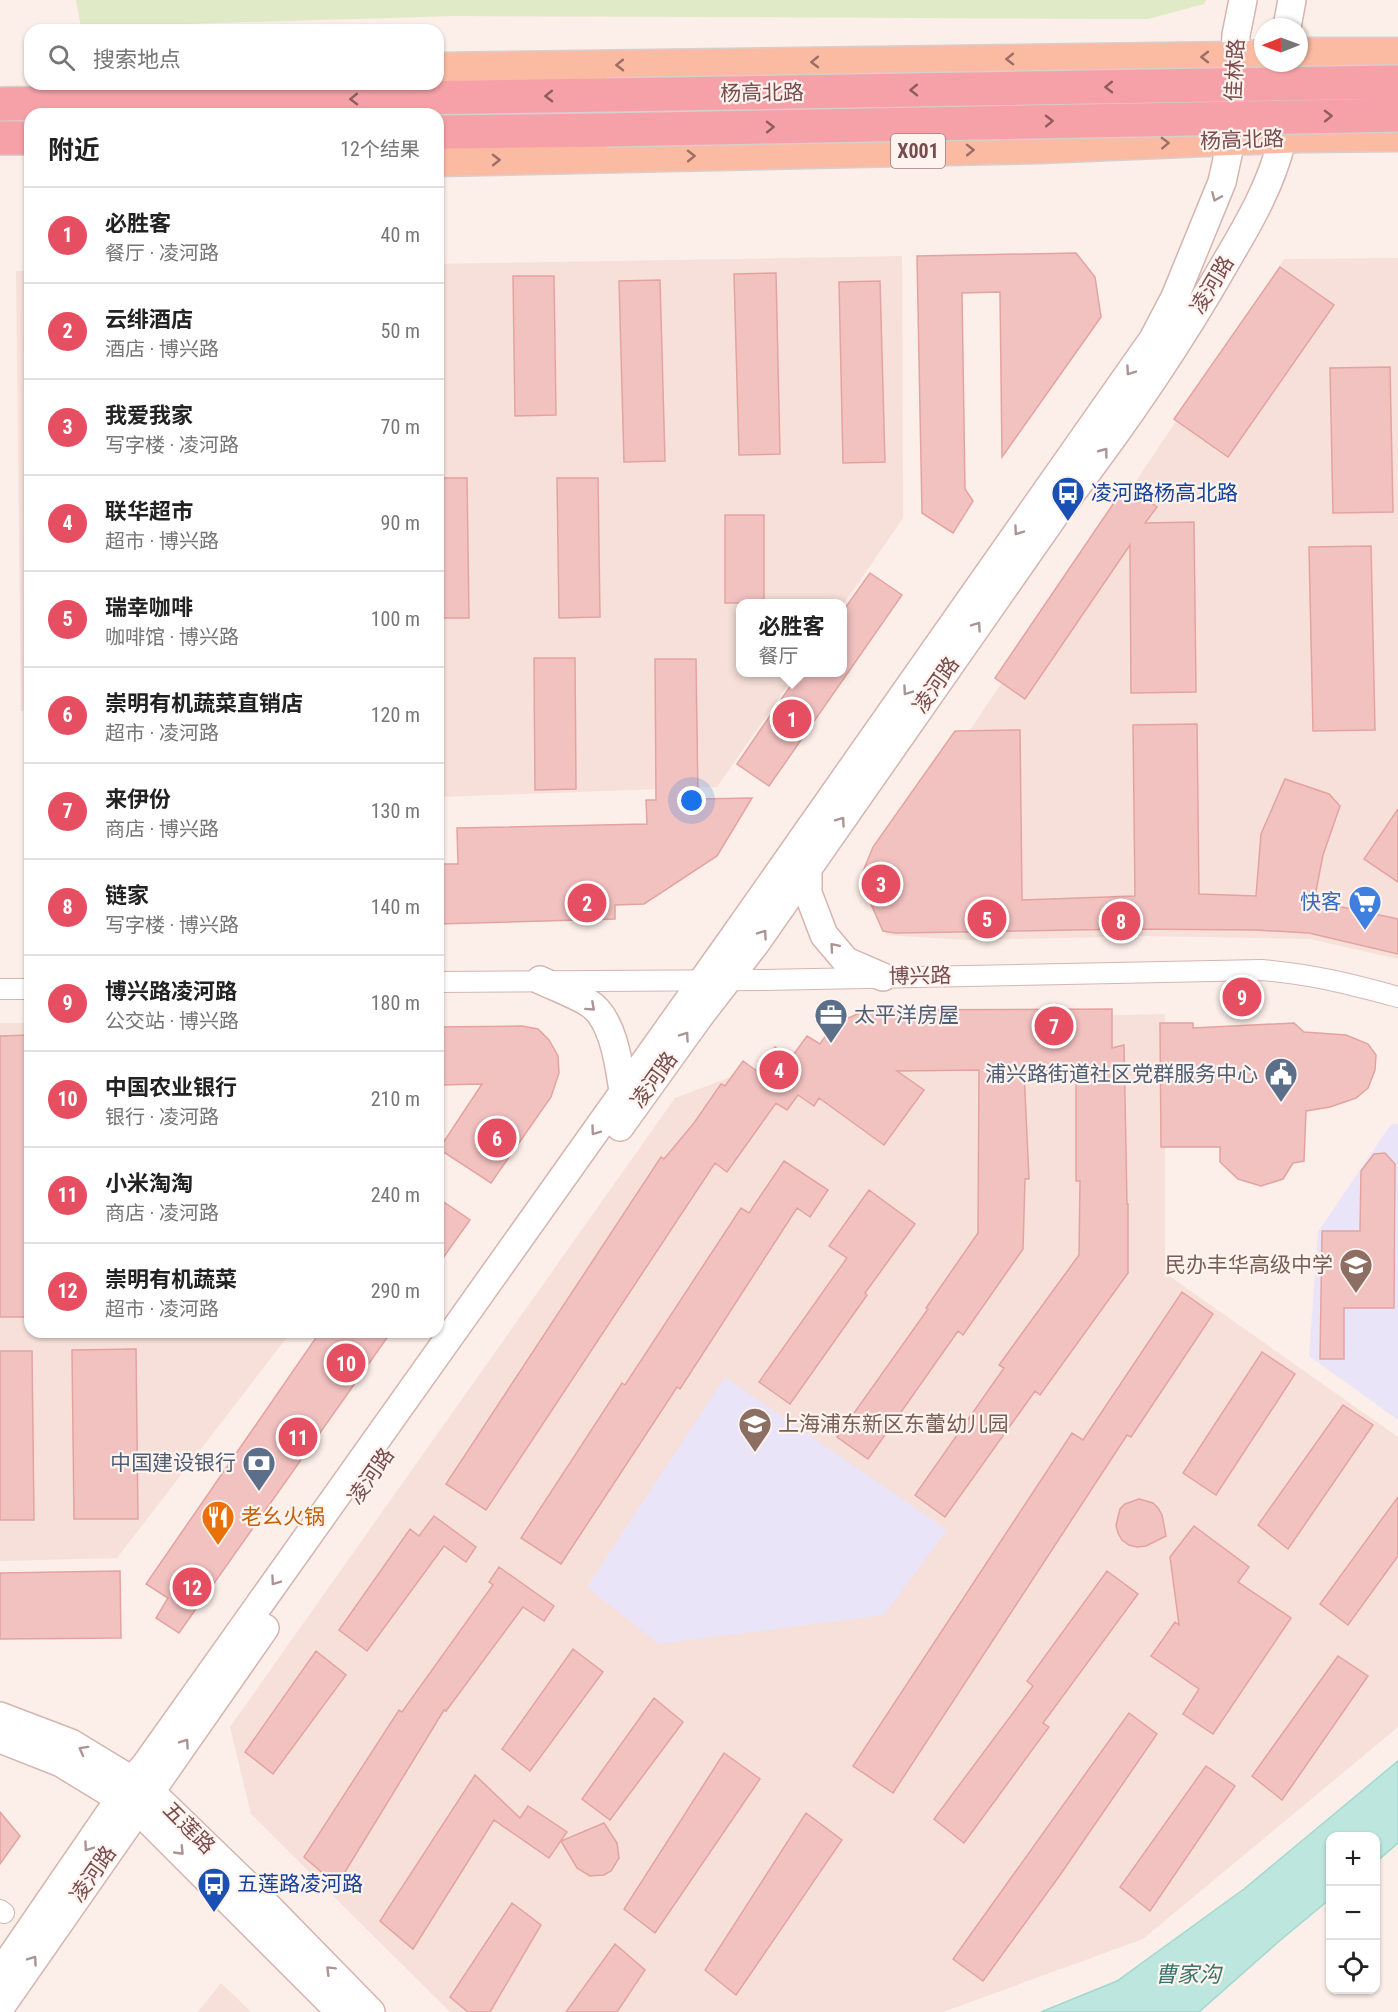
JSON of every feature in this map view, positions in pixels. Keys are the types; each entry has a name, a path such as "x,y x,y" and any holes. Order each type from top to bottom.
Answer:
{"highway":[{"name":"杨高北路","path":"0,104 1398,82"},
{"name":"杨高北路","path":"444,132 1398,115"},
{"path":"0,138 24,138"}],"main road":[{"path":"1308,53 1398,53"},
{"name":"杨高北路","path":"444,68 1249,56"},
{"name":"杨高北路","path":"126,102 169,90"},
{"name":"杨高北路","path":"444,161 1039,148 1398,136"}],"street":[{"name":"佳林路","path":"1231,141 1249,56 1236,35 1243,0"},
{"path":"1289,18 1292,0"},
{"path":"1282,139 1286,72"},
{"name":"凌河路","path":"0,2008 136,1795 152,1756 623,1091 714,980 756,943 1057,512 1109,444 1214,285 1249,222 1269,179 1282,139"},
{"name":"凌河路","path":"0,1973 136,1795 483,1313 1153,339 1175,297 1222,182 1231,141"},
{"path":"808,868 808,893 824,935 846,961 883,977"},
{"name":"博兴路","path":"444,982 714,980 1262,970 1331,978 1398,997"},
{"path":"540,980 590,1003 605,1022 619,1059 623,1091"},
{"path":"0,989 24,989"},
{"name":"五莲路","path":"0,1716 70,1743 136,1795 243,1881 371,2012"},
{"name":"五莲路","path":"0,1738 136,1795 340,2012"}],"shaded area":[{"path":"902,256 903,518 847,599 736,599 736,677 793,677 717,787 444,797 444,264"},
{"path":"1398,258 1398,959 1310,939 1148,936 968,940 886,935 873,876 1284,259"},
{"path":"16,271 24,271 24,711 21,711"},
{"path":"1165,1014 1165,1273 1398,1437 1398,1727 1143,1939 943,2012 450,2012 251,1814 230,1727 675,1098 881,1021"},
{"path":"0,1023 24,1023 24,1338 286,1338 117,1558 0,1561"},
{"name":"民办丰华高级中学","path":"1391,1124 1398,1124 1398,1420 1309,1356 1318,1232"},
{"name":"上海浦东新区东蕾幼儿园","path":"725,1377 947,1530 884,1615 659,1644 587,1587"},
{"path":"221,1983 251,2012 198,2012"}],"green space":[{"path":"76,0 1206,0 1204,4 1148,19 454,16 183,24 80,24"}],"water":[{"name":"曹家沟","path":"1398,1761 1398,1843 1380,1859 1380,1832 1326,1832 1326,1902 1199,2012 1041,2012 1117,1981 1244,1889"}],"building":[{"path":"1076,253 1095,277 1101,317 1002,457 1000,292 962,293 965,489 973,501 953,533 922,513 917,256"},
{"path":"1280,267 1334,305 1228,457 1174,419"},
{"path":"776,273 780,454 739,455 734,274"},
{"path":"513,276 554,276 556,415 515,416"},
{"path":"660,280 665,461 624,462 619,281"},
{"path":"880,281 885,462 843,463 839,282"},
{"path":"1390,367 1393,512 1333,513 1330,368"},
{"path":"444,478 467,478 469,618 444,618"},
{"path":"557,478 598,478 600,617 559,618"},
{"path":"1126,485 1157,507 1145,523 1194,522 1196,692 1131,693 1130,545 1025,699 995,678"},
{"path":"725,515 764,515 764,599 736,599 736,603 725,603"},
{"path":"1371,546 1375,730 1313,731 1309,547"},
{"path":"870,573 902,595 847,674 847,605"},
{"path":"534,658 575,658 576,789 535,790"},
{"path":"655,659 696,659 698,799 752,798 717,856 644,904 615,905 615,919 444,924 444,864 458,864 457,828 647,824 646,800 656,800"},
{"path":"797,677 845,677 769,786 737,764"},
{"path":"1197,724 1199,894 1256,896 1261,834 1285,779 1329,794 1340,806 1323,855 1314,901 1398,919 1398,954 1309,933 1256,930 1131,929 896,933 883,931 871,904 862,874 873,847 955,731 1020,730 1022,900 1135,896 1133,725"},
{"path":"1398,809 1398,882 1364,859"},
{"path":"1112,1009 1112,1048 1124,1045 1128,1273 1040,1395 1035,1391 945,1517 915,1495 1004,1368 999,1365 1079,1255 1080,1181 1076,1181 1076,1071 1024,1071 1029,1179 1025,1179 1023,1249 963,1335 958,1331 868,1459 837,1437 928,1309 926,1308 978,1233 979,1070 897,1071 924,1090 884,1145 819,1098 814,1106 798,1095 787,1110 776,1103 727,1172 715,1163 486,1510 446,1484 661,1157 664,1159 694,1123 721,1084 725,1086 743,1061 758,1072 775,1047 791,1058 807,1036 820,1044 833,1025 866,1010"},
{"name":"浦兴路街道社区党群服务中心","path":"1160,1023 1193,1023 1193,1028 1294,1023 1304,1032 1346,1035 1368,1044 1376,1055 1375,1070 1368,1088 1356,1098 1330,1107 1306,1111 1304,1161 1293,1163 1283,1179 1261,1186 1238,1179 1220,1162 1220,1147 1161,1147"},
{"path":"522,1026 538,1029 549,1040 558,1056 559,1073 551,1097 491,1183 444,1152 444,1141 482,1084 444,1085 444,1027"},
{"path":"24,1035 24,1317 0,1317 0,1036"},
{"path":"1385,1153 1395,1164 1394,1308 1344,1308 1344,1359 1320,1359 1322,1231 1360,1231 1361,1171 1374,1154"},
{"path":"784,1161 828,1190 810,1217 797,1208 680,1389 677,1387 561,1564 521,1538 622,1383 625,1385 741,1208 749,1213"},
{"path":"869,1190 915,1224 790,1404 759,1382 847,1258 829,1246"},
{"path":"444,1202 470,1220 444,1257"},
{"path":"1182,1292 1213,1314 1131,1437 1127,1435 893,1793 853,1766 1072,1433 1083,1440"},
{"path":"316,1338 387,1338 179,1633 156,1618 168,1598 146,1584"},
{"path":"136,1349 138,1519 74,1519 72,1350"},
{"path":"0,1351 32,1351 34,1520 0,1520"},
{"path":"1262,1352 1295,1374 1216,1495 1183,1473"},
{"path":"1343,1405 1373,1425 1288,1549 1258,1525"},
{"path":"1398,1497 1398,1556 1348,1625 1320,1604"},
{"path":"1139,1499 1153,1503 1158,1508 1162,1515 1166,1536 1146,1546 1137,1547 1122,1540 1116,1525 1120,1509 1125,1504"},
{"path":"434,1516 476,1547 466,1562 444,1546 367,1651 339,1630 410,1529 419,1536"},
{"path":"1194,1526 1249,1567 1238,1582 1291,1618 1213,1734 1183,1714 1199,1689 1151,1656 1175,1622 1179,1625 1170,1557"},
{"path":"499,1567 554,1606 544,1621 523,1607 446,1711 444,1710 337,1885 304,1857 399,1710 402,1712 493,1585 489,1582"},
{"path":"120,1571 121,1638 0,1639 0,1573"},
{"path":"1107,1571 1138,1594 1043,1723 1049,1727 964,1843 934,1819 1033,1686 1027,1681"},
{"path":"573,1649 603,1672 530,1771 502,1749"},
{"path":"316,1651 346,1675 273,1774 245,1752"},
{"path":"1338,1656 1368,1676 1282,1800 1252,1776"},
{"path":"654,1698 683,1722 610,1820 582,1799"},
{"path":"1129,1713 1157,1734 1060,1875 983,1981 953,1959"},
{"path":"724,1753 760,1779 655,1933 624,1909"},
{"path":"1206,1766 1235,1786 1150,1911 1120,1887"},
{"path":"475,1775 520,1818 528,1806 567,1832 549,1858 494,1820 413,1949 380,1921"},
{"path":"0,1812 20,1836 0,1864"},
{"path":"806,1813 842,1840 736,1995 705,1970"},
{"path":"604,1823 617,1843 619,1858 611,1871 604,1875 590,1876 577,1868 561,1841"},
{"path":"512,1903 541,1925 490,2012 468,2012 450,1997"},
{"path":"615,1944 645,1970 617,2012 566,2012"}],"place":[{"name":"凌河路杨高北路","path":"1068,522"},
{"name":"必胜客","path":"792,719"},
{"name":"我爱我家","path":"881,884"},
{"name":"云绯酒店","path":"587,903"},
{"name":"瑞幸咖啡","path":"987,919"},
{"name":"链家","path":"1121,921"},
{"name":"快客","path":"1365,931"},
{"name":"博兴路凌河路","path":"1242,997"},
{"name":"来伊份","path":"1054,1026"},
{"name":"太平洋房屋","path":"831,1044"},
{"name":"联华超市","path":"779,1070"},
{"name":"浦兴路街道社区党群服务中心","path":"1281,1103"},
{"name":"崇明有机蔬菜直销店","path":"497,1138"},
{"name":"民办丰华高级中学","path":"1356,1294"},
{"name":"中国农业银行","path":"346,1363"},
{"name":"小米淘淘","path":"298,1437"},
{"name":"上海浦东新区东蕾幼儿园","path":"755,1453"},
{"name":"中国建设银行","path":"259,1492"},
{"name":"老幺火锅","path":"218,1546"},
{"name":"崇明有机蔬菜","path":"192,1587"},
{"name":"五莲路凌河路","path":"214,1913"}]}
